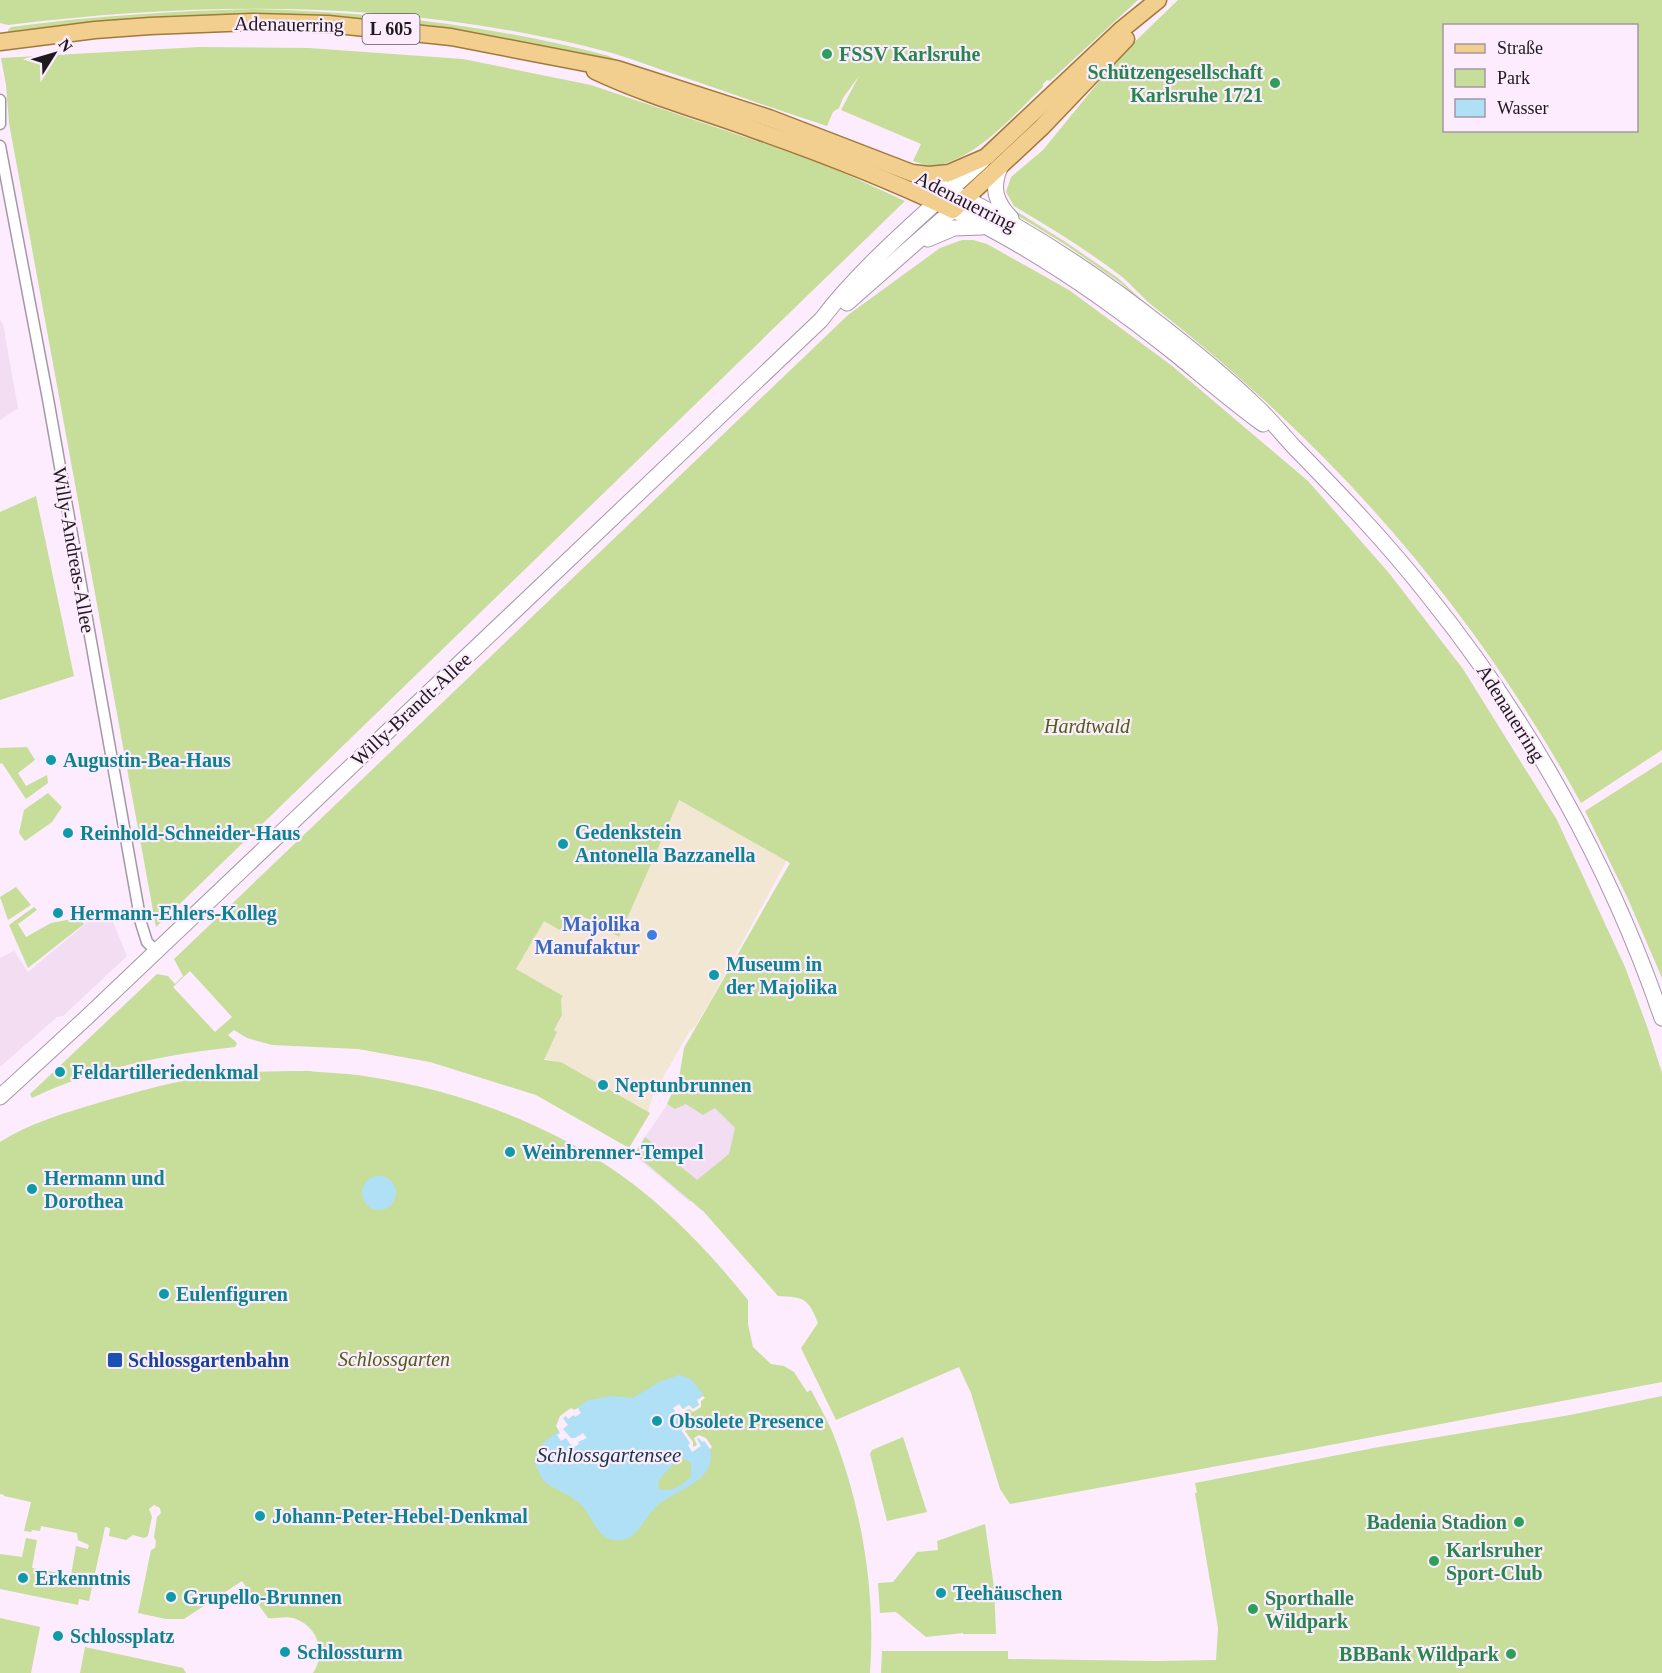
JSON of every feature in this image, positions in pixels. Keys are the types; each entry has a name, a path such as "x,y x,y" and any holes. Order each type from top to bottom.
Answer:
{"main road":[{"name":"Willy-Brandt-Allee","path":"0,1097 821,320 837,299 950,190 1121,30 1153,5"},
{"name":"Willy-Brandt-Allee","path":"821,320 844,306 1000,168 1042,128 1126,40 1153,5"},
{"name":"Adenauerring","path":"0,42 95,30 252,22 304,23 413,32 497,45 617,69 737,107 912,173 967,198 1020,227 1119,293 1185,344 1256,406 1352,505 1413,576 1461,638 1509,709 1550,776 1589,848 1631,939 1662,1018"},
{"name":"Adenauerring","path":"575,62 653,95 817,152 988,227 1035,255 1123,314 1297,450"},
{"path":"912,173 936,175 949,173 986,157"},
{"path":"1000,168 995,186 997,200 1004,211 1020,227"},
{"path":"911,247 954,228 988,227"}],"street":[{"path":"0,99 0,124"},
{"name":"Willy-Andreas-Allee","path":"0,146 48,399 141,923 147,942 156,951"}],"shaded area":[{"path":"0,320 3,324 18,408 0,420"},
{"path":"678,800 787,860 708,1005 695,1027 689,1032 653,1095 648,1112 561,1062 544,1059 557,1032 554,1030 562,1015 561,999 516,969 544,920 578,913 619,937"},
{"path":"102,910 113,922 127,956 63,1016 57,1017 0,1067 0,958 14,951 28,972"},
{"path":"683,1082 754,1129 690,1202 640,1160 636,1150"}],"green space":[{"path":"0,0 1138,0 1050,81 1047,80 1043,87 994,134 966,154 932,166 913,161 921,144 841,110 859,76 843,98 839,108 833,112 827,126 612,53 537,36 462,23 387,14 236,9 161,11 8,25 0,23"},
{"path":"1178,0 1662,0 1662,750 1581,803 1538,730 1493,661 1393,532 1338,473 1281,415 1121,276 1014,206 1006,192 1011,177 1043,150 1119,57"},
{"path":"254,9 344,13 477,28 565,45 617,60 477,34 417,26 8,32 11,27 72,20"},
{"path":"199,47 309,48 463,59 591,85 822,163 905,201 156,927 9,123 1,58"},
{"path":"1013,209 1118,278 1147,305 1182,332 1143,305 1122,284 1066,245 1012,212"},
{"name":"Hardtwald","path":"962,240 987,244 1069,290 1171,365 1308,481 1389,573 1463,669 1557,820 1625,967 1662,1073 1662,1382 1010,1504 1000,1489 971,1393 959,1367 836,1420 801,1348 818,1323 811,1308 799,1298 778,1296 704,1212 641,1159 637,1151 645,1137 697,1180 729,1154 735,1128 715,1108 703,1115 686,1104 675,1109 667,1104 679,1078 684,1048 790,863 679,800 619,937 579,914 567,934 544,921 516,969 563,996 561,999 562,1015 554,1030 557,1032 544,1060 561,1062 650,1113 629,1148 536,1095 430,1062 358,1049 272,1045 247,1038 234,1030 228,1035 237,1043 235,1047 131,1064 80,1079 32,1098 30,1094 157,974 168,976 175,984 183,976 174,959 848,315 940,248","holes":["190,971 232,1017 215,1032 173,987"]},
{"path":"36,496 74,676 0,700 0,512"},
{"path":"27,747 35,760 18,773 26,786 47,775 48,783 26,799 2,763 0,764 0,748"},
{"path":"1662,762 1662,978 1628,899 1585,811"},
{"path":"48,793 62,807 52,822 25,841 19,833 24,810"},
{"path":"16,887 31,905 8,920 0,897"},
{"path":"34,907 37,910 18,924 26,937 51,923 72,919 74,923 79,918 84,924 28,968 9,925"},
{"name":"Schlossgarten","path":"309,1071 364,1076 431,1089 529,1123 589,1154 618,1173 671,1216 719,1265 748,1300 748,1324 753,1347 771,1364 784,1366 794,1372 807,1392 811,1390 832,1431 859,1519 869,1581 870,1673 313,1673 319,1657 319,1648 314,1633 293,1618 268,1618 242,1581 184,1619 166,1619 138,1613 151,1550 155,1548 157,1517 161,1513 160,1508 154,1505 149,1509 152,1517 148,1536 144,1538 133,1535 126,1540 109,1536 110,1528 105,1527 89,1601 79,1599 78,1605 0,1589 0,1554 22,1557 26,1538 37,1540 32,1568 71,1575 76,1546 88,1549 89,1545 78,1540 77,1533 41,1526 40,1531 24,1531 31,1502 0,1494 0,1142 23,1129 60,1115 160,1086 191,1079 233,1074"},
{"name":"Karlsruher Sport-Club","path":"1662,1396 1662,1673 881,1673 882,1651 1008,1651 1008,1659 1216,1660 1218,1628 1195,1483 1379,1447 1570,1415"},
{"path":"903,1437 927,1512 887,1521 870,1454 872,1450"},
{"path":"985,1524 994,1587 996,1634 963,1633 926,1637 896,1612 880,1613 878,1583 893,1582 917,1552 938,1550 937,1541"},
{"path":"0,1618 40,1627 31,1673 0,1673"},
{"path":"85,1647 183,1668 186,1673 80,1673"}],"water":[{"path":"379,1176 391,1181 396,1193 391,1205 379,1210 367,1205 362,1193 367,1181"},
{"name":"Schlossgartensee","path":"679,1375 691,1379 703,1394 697,1400 699,1404 693,1409 689,1405 683,1409 679,1404 673,1408 679,1418 686,1413 690,1424 681,1430 690,1443 692,1451 701,1446 696,1439 699,1438 709,1447 710,1465 699,1479 657,1506 633,1535 622,1540 614,1540 602,1535 579,1503 543,1480 536,1463 537,1452 559,1431 563,1418 588,1400 612,1396 633,1398 659,1382","holes":["683,1458 691,1463 691,1476 684,1482 672,1489 659,1489 658,1482 676,1463"]}],"pier":[{"path":"703,1396 705,1398 701,1401 701,1407 693,1412 686,1410 692,1417 693,1424 685,1431 693,1442 693,1447 697,1445 694,1438 699,1435 706,1438 712,1447 710,1449 699,1438 697,1439 701,1446 692,1452 688,1445 690,1443 681,1430 690,1424 687,1420 689,1418 686,1414 679,1418 673,1408 679,1404 683,1409 689,1405 693,1409 699,1405 697,1400"},
{"path":"571,1408 574,1410 578,1408 581,1413 568,1419 566,1416 563,1418 568,1425 563,1429 571,1438 583,1433 587,1438 578,1442 579,1444 573,1448 566,1438 561,1441 557,1435 560,1433 556,1426 560,1416"}],"place":[{"name":"FSSV Karlsruhe","path":"827,54"},
{"name":"Schützengesellschaft Karlsruhe 1721","path":"1275,83"},
{"name":"Augustin-Bea-Haus","path":"51,760"},
{"name":"Reinhold-Schneider-Haus","path":"68,833"},
{"name":"Gedenkstein Antonella Bazzanella","path":"563,844"},
{"name":"Hermann-Ehlers-Kolleg","path":"58,913"},
{"name":"Majolika Manufaktur","path":"652,935"},
{"name":"Museum in der Majolika","path":"714,975"},
{"name":"Feldartilleriedenkmal","path":"60,1072"},
{"name":"Neptunbrunnen","path":"603,1085"},
{"name":"Weinbrenner-Tempel","path":"510,1152"},
{"name":"Hermann und Dorothea","path":"32,1189"},
{"name":"Eulenfiguren","path":"164,1294"},
{"name":"Schlossgartenbahn","path":"115,1360"},
{"name":"Obsolete Presence","path":"657,1421"},
{"name":"Johann-Peter-Hebel-Denkmal","path":"260,1516"},
{"name":"Badenia Stadion","path":"1519,1522"},
{"name":"Karlsruher Sport-Club","path":"1434,1561"},
{"name":"Erkenntnis","path":"23,1578"},
{"name":"Teehäuschen","path":"941,1593"},
{"name":"Grupello-Brunnen","path":"171,1597"},
{"name":"Sporthalle Wildpark","path":"1253,1609"},
{"name":"Schlossplatz","path":"58,1636"},
{"name":"Schlossturm","path":"285,1652"},
{"name":"BBBank Wildpark","path":"1511,1654"}]}
